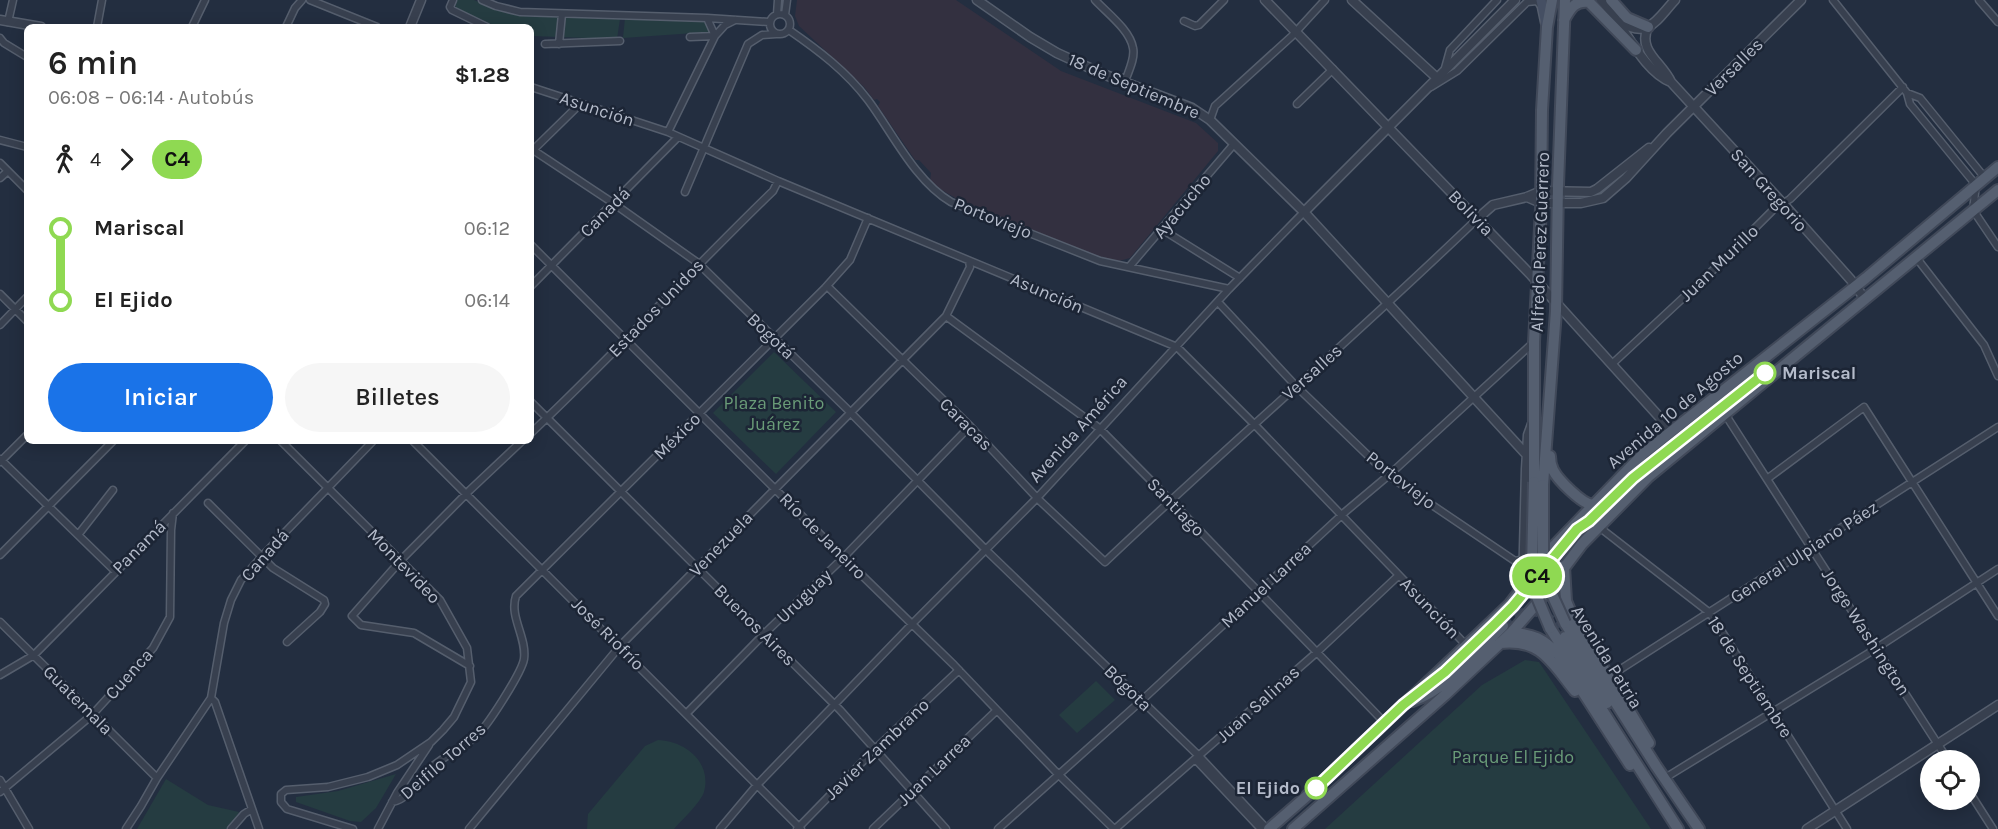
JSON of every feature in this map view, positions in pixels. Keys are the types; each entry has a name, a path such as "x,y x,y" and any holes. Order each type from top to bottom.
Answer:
{"main road":[{"name":"Alfredo Perez Guerrero","path":"1539,483 1548,415 1556,302 1557,192 1565,0"},
{"path":"1611,0 1627,18 1648,27"},
{"name":"Avenida América","path":"1545,2 1547,27"},
{"path":"1563,22 1575,3 1589,2 1636,50"},
{"name":"Alfredo Perez Guerrero","path":"1539,483 1531,460 1541,204 1542,110 1547,27"},
{"name":"Avenida 10 de Agosto","path":"1268,829 1510,604 1553,547 1644,453 1855,285 1998,167"},
{"name":"Avenida 10 de Agosto","path":"1293,829 1500,643 1507,630 1540,600 1564,566 1648,477 1998,190"},
{"path":"1548,415 1552,427 1551,468 1556,476 1583,502 1593,505"},
{"name":"Avenida Patria","path":"1539,483 1543,566 1558,626 1678,829"},
{"path":"1564,566 1566,601 1582,636 1610,676 1655,752 1660,772"},
{"name":"Avenida Patria","path":"1558,626 1699,829"},
{"path":"1417,719 1405,704 1427,696 1507,630 1532,636 1545,641 1559,656 1603,726 1632,767 1653,790"},
{"path":"1500,643 1515,642 1530,645 1543,652 1603,726"}],"street":[{"path":"13,0 4,21 24,24"},
{"path":"98,24 102,0"},
{"path":"193,24 205,0"},
{"path":"287,24 295,8 302,0"},
{"path":"310,0 370,24"},
{"path":"453,0 450,7 452,10 481,24"},
{"path":"482,0 520,12 770,22"},
{"path":"777,14 778,0"},
{"path":"785,15 787,0"},
{"name":"18 de Septiembre","path":"977,0 1057,53 1192,108 1210,120 1304,212 1388,303"},
{"path":"1095,0 1129,36 1133,48 1134,56 1127,76 1119,80"},
{"path":"1184,21 1195,26 1199,25 1224,0"},
{"name":"Bolivia","path":"1265,0 1556,302 1672,431"},
{"path":"1210,120 1215,106 1296,32 1325,0"},
{"path":"1352,0 1437,78"},
{"name":"Avenida América","path":"1445,69 1450,50 1497,0"},
{"name":"Avenida América","path":"720,829 757,785 1037,498 1229,289 1515,0"},
{"name":"San Gregorio","path":"1601,0 1617,19 1636,50 1663,79 1671,82"},
{"path":"1617,19 1632,29 1639,30 1648,27 1675,0"},
{"name":"Versalles","path":"1527,197 1541,204 1581,203 1603,198 1626,178 1667,133 1801,0"},
{"path":"1833,0 1905,90 1910,104 1980,182"},
{"path":"1979,0 1998,22"},
{"path":"411,24 417,2"},
{"name":"Avenida América","path":"1420,94 1457,71 1527,3 1545,2"},
{"path":"559,44 562,14"},
{"path":"685,192 748,44 762,35 783,34 789,30 790,20 785,15 777,14 772,17 771,29 776,34"},
{"path":"707,18 715,36"},
{"path":"668,132 715,36 725,25 739,19"},
{"name":"San Gregorio","path":"1648,27 1644,39 1646,46 1667,73 1671,82 1783,204 1864,298"},
{"name":"Portoviejo","path":"789,30 832,62 849,78 867,99 923,178 940,196 1100,261 1229,289"},
{"path":"690,37 715,36"},
{"path":"0,38 4,44 24,55"},
{"path":"545,44 620,41"},
{"path":"1297,104 1333,69"},
{"name":"Asunción","path":"534,88 668,132 778,181 1176,347 1255,425 1466,645"},
{"path":"1905,90 1920,98 1980,182 1973,210 1998,247"},
{"name":"Juan Murillo","path":"1612,364 1711,272 1774,209 1783,204 1905,90"},
{"path":"534,149 580,104"},
{"name":"Versalles","path":"1105,562 1493,205 1527,197 1541,191 1591,192 1598,189 1667,133"},
{"name":"Canadá","path":"534,283 678,137"},
{"path":"0,140 24,146"},
{"name":"Ayacucho","path":"1129,267 1163,230 1234,144"},
{"name":"Bogotá","path":"534,152 613,203 698,263 986,550"},
{"path":"0,163 24,187"},
{"path":"0,178 8,171"},
{"name":"Estados Unidos","path":"534,430 773,190 778,181"},
{"name":"México","path":"520,591 827,286 850,260 868,218"},
{"path":"1163,230 1240,278"},
{"name":"Río de Janeiro","path":"534,248 843,558 959,670 996,711 1114,829"},
{"path":"1915,256 1984,345 1998,376"},
{"name":"Venezuela","path":"470,829 620,646 946,316 970,267 969,261"},
{"name":"Caracas","path":"827,286 970,426 1037,498 1105,562"},
{"path":"0,294 24,318"},
{"path":"0,325 24,300"},
{"name":"Portoviejo","path":"1218,302 1295,385 1389,475 1515,561 1523,559"},
{"path":"1388,303 1531,460 1523,559 1523,588"},
{"name":"Santiago","path":"946,316 1099,428 1384,723"},
{"name":"Manuel Larrea","path":"998,829 1534,342"},
{"name":"Buenos Aires","path":"534,405 835,705 946,829"},
{"path":"1767,479 1863,407 1998,616"},
{"name":"Jorge Washington","path":"1725,413 1942,750"},
{"name":"Uruguay","path":"687,713 843,558 970,426"},
{"name":"General Ulpiano Páez","path":"1610,676 1998,427"},
{"path":"24,438 1,461 115,571"},
{"path":"0,555 110,444"},
{"name":"Panamá","path":"0,675 34,655 242,444"},
{"name":"Montevideo","path":"284,444 440,600 467,648 471,682 463,700 453,717 431,742 392,802"},
{"name":"Canadá","path":"210,698 224,623 231,600 241,580 370,444"},
{"name":"José Riofrío","path":"416,444 687,713 799,828"},
{"path":"470,666 414,633 361,625 352,616 401,560 519,444"},
{"path":"78,535 113,490"},
{"path":"208,502 273,568 320,596 325,604 320,612 287,642"},
{"name":"Cuenca","path":"3,790 92,715 153,648 170,616 173,513"},
{"name":"18 de Septiembre","path":"1599,527 1710,613 1847,829"},
{"name":"Bógota","path":"986,550 1268,829"},
{"path":"1660,772 1773,711 1875,649 1998,569"},
{"name":"Juan Salinas","path":"1114,829 1316,653 1398,576"},
{"name":"Deifilo Torres","path":"378,829 392,802 402,798 444,758 477,736 489,721 521,668 524,647 513,606 520,591"},
{"name":"Guatemala","path":"0,622 157,778"},
{"name":"Javier Zambrano","path":"799,828 874,750 959,670"},
{"path":"126,829 210,698 215,702 259,829"},
{"path":"1807,829 1998,705"},
{"name":"Juan Larrea","path":"873,829 996,711"},
{"name":"Montevideo","path":"353,829 287,809 281,802 281,794 286,790 328,787 368,777 397,765 431,742"},
{"name":"Bógota","path":"1198,758 1261,829"},
{"path":"0,780 3,790 29,829"},
{"path":"231,829 244,814 252,809"},
{"path":"1980,809 1993,829"}],"shaded area":[{"path":"797,0 956,0 1061,71 1196,123 1218,143 1218,151 1130,258 1119,261 1095,257 960,203 959,200 930,181 931,173 919,160 915,160 878,106 880,102 877,99 874,100 864,87 799,26 795,16"}],"green space":[{"path":"457,0 474,0 520,16 620,19 617,39 534,36 534,24 491,24 455,8"},
{"path":"625,18 707,21 709,32 623,38"},
{"name":"Plaza Benito Juárez","path":"774,352 836,412 776,474 713,413"},
{"name":"Parque El Ejido","path":"1525,660 1539,662 1651,829 1325,829 1482,685"},
{"path":"1096,681 1115,700 1077,733 1059,715"},
{"path":"658,740 678,744 694,755 700,763 704,771 704,792 695,806 674,829 587,829 588,814 645,746"},
{"path":"396,774 376,808 361,822 350,821 296,802 296,797 338,791"},
{"path":"166,779 208,805 239,812 229,829 137,829"}],"tunnel":[{"path":"1503,626 1518,615 1532,611 1545,615 1559,628"}],"bus line":[{"name":"C4","path":"1316,788 1403,705 1445,672 1495,624 1513,606 1577,529 1589,521 1633,478 1765,373"}],"place":[{"name":"Mariscal","path":"1765,373"},
{"name":"El Ejido","path":"1316,788"}]}
